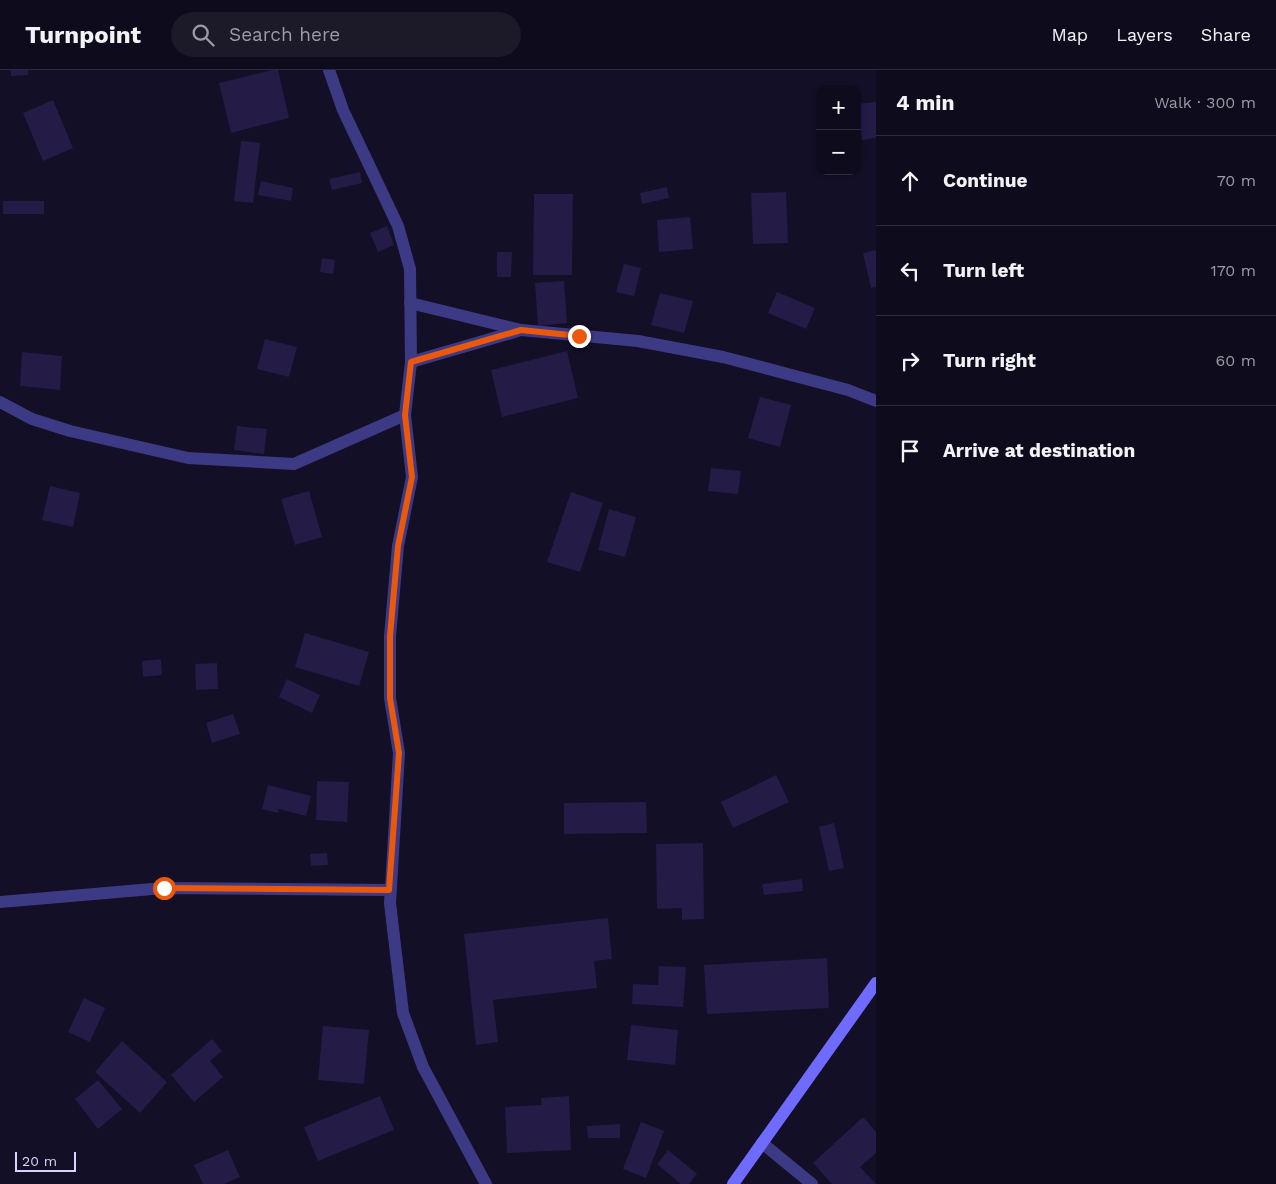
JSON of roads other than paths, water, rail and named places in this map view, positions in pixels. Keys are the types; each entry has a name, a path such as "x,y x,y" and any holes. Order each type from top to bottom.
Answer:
{"main road":[{"path":"733,1184 876,983"}],"street":[{"path":"329,70 343,110 398,226 410,269 411,362 405,415 412,477 398,546 390,636 390,698 399,753 389,890 403,1013 423,1067 486,1184"},
{"path":"410,303 521,330 638,341 723,357 848,390 876,401"},
{"path":"411,362 521,330"},
{"path":"0,402 32,419 70,431 188,458 294,464 405,415"},
{"path":"0,902 164,888 389,890"},
{"path":"762,1143 812,1184"}]}
